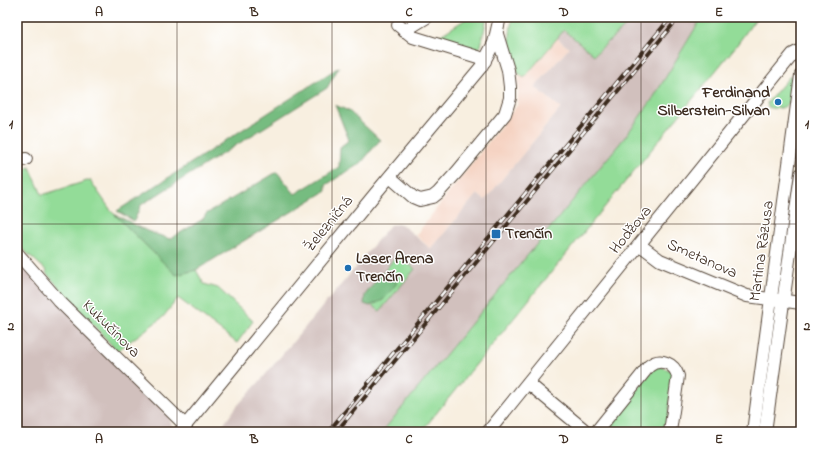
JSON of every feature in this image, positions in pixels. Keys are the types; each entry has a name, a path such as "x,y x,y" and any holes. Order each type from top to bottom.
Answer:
{"street":[{"path":"427,17 401,28 413,37 478,57 485,61"},
{"path":"390,177 413,197 420,200 433,197 457,172 505,114 510,98 510,87 508,70 497,34 500,17"},
{"name":"Železničná","path":"183,429 485,61 497,34"},
{"name":"Hodžova","path":"488,432 793,54 801,50"},
{"name":"Martina Rázusa","path":"765,432 798,124 801,74"},
{"name":"Martina Rázusa","path":"753,432 801,174"},
{"name":"Smetanova","path":"640,245 660,260 747,296 801,303"},
{"name":"Kukučínova","path":"17,253 59,301 183,429"},
{"path":"596,432 649,366 653,363 663,362 672,366 678,376 670,432"},
{"path":"528,383 588,432"}],"shaded area":[{"path":"635,17 757,17 736,46 421,432 218,432 237,406 261,380 357,266 355,264 360,261 390,225 401,224 431,249 477,194 485,200 561,108 535,87 569,48 557,38 564,30 594,55"},
{"path":"557,38 569,48 535,87 561,108 485,200 477,194 431,249 416,235 518,104 519,78 514,52"},
{"path":"17,258 168,416 175,432 17,432"}],"green space":[{"path":"469,17 487,17 481,46 474,51 436,38"},
{"path":"512,17 635,17 594,55 564,30 524,78 518,73 510,42"},
{"path":"702,17 757,17 736,46 421,432 382,432 625,137 652,100"},
{"path":"339,67 327,88 141,205 134,221 117,211"},
{"path":"790,76 792,79 789,103 785,107 768,107 767,103"},
{"path":"335,105 349,111 380,140 361,163 326,185 326,191 196,270 176,275 114,214 147,231 170,239 203,219 206,214 277,172 295,194 339,167 340,147 349,140"},
{"path":"801,130 801,154 782,294 777,295 799,131"},
{"path":"30,167 42,195 90,180 112,212 176,274 196,270 204,284 218,288 253,321 237,343 178,298 163,317 117,351 46,273 47,271 17,244 17,172"},
{"path":"397,254 415,269 380,311 364,300"},
{"path":"383,272 397,283 383,300 370,306 364,304 365,295"},
{"path":"657,365 672,371 667,432 602,432"}],"railway":[{"path":"328,432 671,17"},
{"path":"336,432 679,17"}],"place":[{"name":"Ferdinand Silberstein-Silvan","path":"778,102"},
{"name":"Trenčín","path":"496,234"},
{"name":"Laser Arena Trenčín","path":"348,268"}]}
